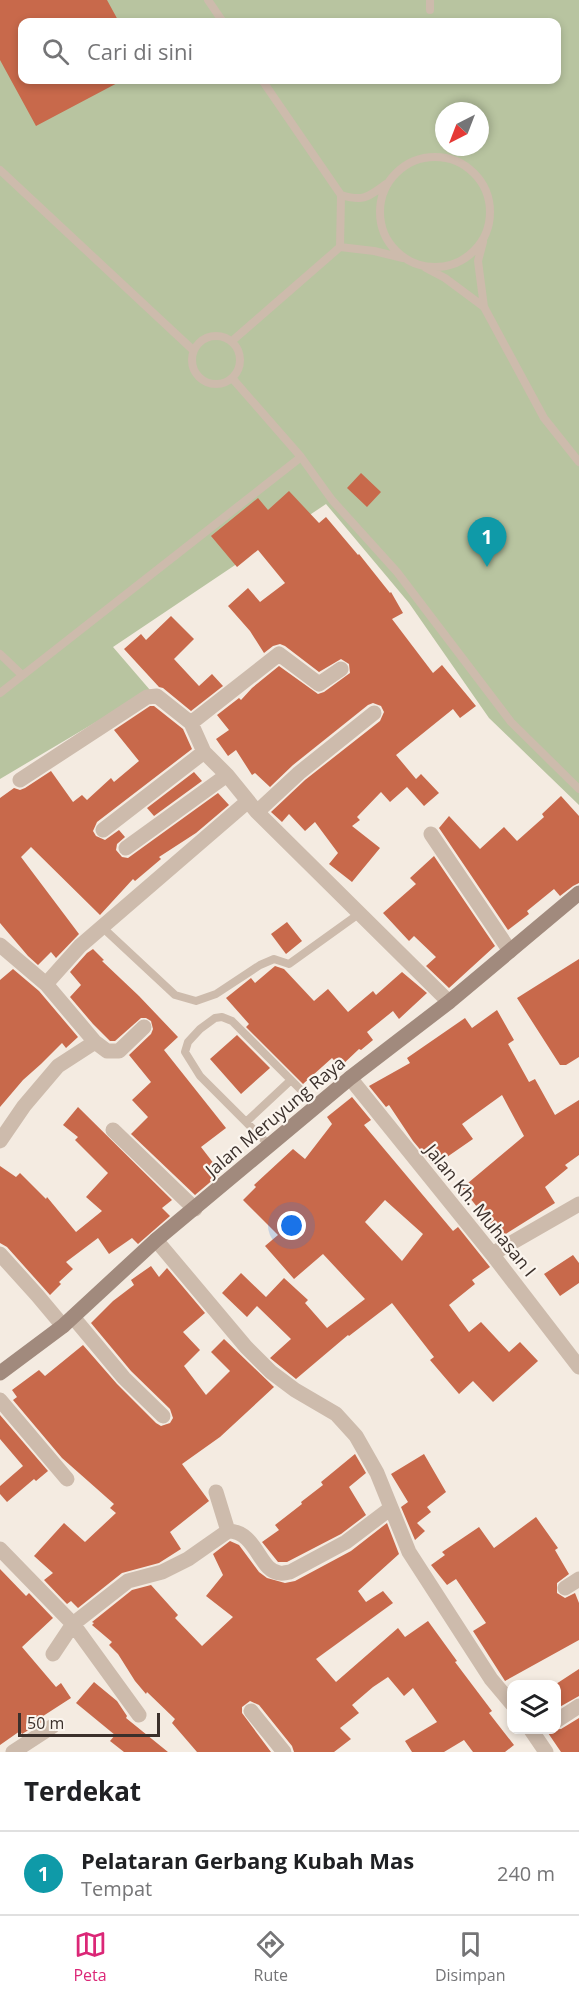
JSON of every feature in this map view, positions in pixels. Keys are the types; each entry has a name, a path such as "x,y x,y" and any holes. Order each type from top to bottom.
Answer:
{"main road":[{"name":"Jalan Meruyung Raya","path":"0,1373 68,1321 156,1240 269,1145 350,1078 449,1002 579,893"}],"street":[{"path":"191,723 279,654 319,684 341,669"},
{"path":"20,780 147,697 157,696 191,723 204,752 227,775 252,807 449,1002"},
{"path":"46,984 80,946 102,927 374,713"},
{"path":"103,830 204,752"},
{"path":"126,848 227,775"},
{"path":"431,834 510,951"},
{"path":"0,945 46,984 95,1042 107,1051 119,1051 144,1027"},
{"path":"0,1141 24,1106 58,1066 95,1042"},
{"name":"Jalan Kh. Muhasan I","path":"350,1078 578,1364"},
{"path":"113,1130 195,1209"},
{"path":"492,1254 579,1204"},
{"path":"156,1240 271,1372 336,1414 357,1436 377,1473 409,1552 491,1679 507,1698"},
{"path":"0,1254 163,1416"},
{"path":"0,1400 67,1479"},
{"path":"216,1491 228,1531"},
{"path":"53,1654 73,1624 128,1581 162,1572 188,1559 228,1531 240,1533 247,1539 271,1570 280,1573 290,1572 346,1542 391,1508"},
{"path":"0,1549 73,1624 139,1715"},
{"path":"565,1588 579,1579"},
{"path":"561,1717 579,1706"},
{"path":"251,1711 284,1752"},
{"path":"13,1752 53,1726"},
{"path":"537,1734 546,1752"}],"lane":[{"path":"208,0 220,18"},
{"path":"430,0 430,10"},
{"path":"265,84 341,195 340,247"},
{"path":"341,195 355,200 368,198 387,183 401,167 421,158 442,157 462,164 478,178 488,197 490,218 478,261 484,307 544,418 579,462"},
{"path":"0,170 194,350"},
{"path":"387,183 380,203 380,224 389,244 405,258"},
{"path":"425,267 442,267 459,262 473,252 484,238"},
{"path":"232,341 340,247 405,258 445,278 484,307"},
{"path":"211,336 222,336 232,341 240,355 239,367 232,378 221,383 208,383 198,376 192,364 194,350 200,341 211,336"},
{"path":"232,378 301,457 332,500 397,572 511,722 579,789"},
{"path":"0,693 301,457"},
{"path":"0,654 22,675"},
{"path":"102,927 175,995 196,1001 216,994 260,965 274,959 289,964 360,913"},
{"path":"269,1145 200,1076 185,1052 188,1042 200,1029 215,1018 222,1017 232,1022 317,1106"},
{"path":"246,1122 291,1080"}],"green space":[{"path":"0,0 579,0 579,805 489,718 409,603 326,504 113,647 150,690 0,779"}],"building":[{"path":"0,0 107,0 117,18 18,18 18,84 115,84 36,126 0,60"},
{"path":"361,473 381,492 367,507 347,488"},
{"path":"289,491 319,523 326,517 359,554 391,592 403,613 392,619 433,673 442,665 476,706 460,718 453,709 396,755 416,779 421,774 439,793 424,806 407,787 390,802 381,792 357,817 360,820 352,826 380,848 352,882 329,864 338,853 315,822 305,831 289,814 282,822 271,812 305,780 380,721 384,712 381,706 373,703 368,705 293,765 270,787 255,773 252,775 236,750 228,756 216,739 229,730 217,715 239,698 241,700 279,666 318,694 350,673 349,664 341,659 319,672 280,644 264,653 250,631 228,606 248,588 260,602 285,583 258,550 237,567 211,536 258,498 268,510"},
{"path":"171,616 194,639 174,659 199,686 212,674 223,686 191,711 159,687 124,649 141,634 146,640"},
{"path":"150,706 154,706 183,729 192,749 97,822 93,831 96,836 105,840 119,830 125,837 117,844 116,850 122,857 128,858 218,793 229,805 196,833 159,857 161,859 135,881 133,879 100,915 31,847 21,857 79,934 56,958 51,952 38,965 0,923 0,798 14,788 20,790 25,788 51,771 73,802 82,795 87,800 111,778 114,782 139,761 114,730"},
{"path":"194,772 202,781 154,816 147,808"},
{"path":"561,796 579,816 579,883 560,896 554,889 527,911 529,914 508,930 439,828 449,816 480,849 504,827 517,841 544,817 542,814"},
{"path":"434,856 495,946 449,988 426,966 436,957 414,936 409,941 383,913 416,884 410,878"},
{"path":"287,922 302,941 286,954 271,934"},
{"path":"93,949 104,960 102,961 178,1037 164,1050 226,1128 201,1147 221,1173 195,1195 131,1134 148,1117 132,1100 151,1082 129,1055 151,1034 153,1029 151,1021 141,1018 115,1041 110,1041 70,997 81,985 70,972"},
{"path":"579,959 579,1057 566,1065 560,1065 517,998"},
{"path":"275,966 284,969 314,1001 328,989 348,1012 373,991 376,995 402,972 427,993 399,1019 393,1011 367,1032 373,1040 361,1050 359,1049 340,1067 332,1058 303,1084 246,1027 249,1024 226,998 251,978 255,983"},
{"path":"13,969 39,991 78,1037 66,1048 62,1043 23,1080 0,1107 0,980"},
{"path":"497,1010 514,1040 508,1044 529,1082 535,1079 555,1115 579,1100 579,1155 565,1165 568,1168 545,1187 555,1203 501,1237 462,1188 524,1136 502,1095 462,1124 473,1139 434,1166 413,1141 389,1105 386,1107 369,1086 410,1063 407,1058 465,1018 472,1028"},
{"path":"237,1035 270,1068 241,1094 210,1059"},
{"path":"352,1097 371,1120 364,1125 453,1231 458,1227 490,1267 472,1280 475,1284 449,1305 469,1332 481,1322 509,1352 520,1342 538,1361 493,1402 473,1381 459,1394 430,1360 434,1357 392,1303 348,1335 296,1379 270,1358 291,1339 257,1306 247,1317 222,1293 241,1273 266,1297 284,1278 308,1300 305,1303 327,1328 365,1299 323,1254 294,1279 265,1246 278,1235 243,1200 256,1187 254,1185 293,1149 305,1159 332,1124 327,1117","holes":["385,1200 423,1234 402,1261 365,1222"]},
{"path":"78,1107 172,1200 162,1208 170,1216 138,1244 132,1238 109,1254 98,1238 66,1262 73,1269 59,1282 61,1284 50,1295 7,1247 0,1243 0,1166 16,1177 20,1173 46,1199 47,1197 76,1232 102,1211 86,1197 108,1173 75,1140 78,1137 63,1125"},
{"path":"573,1255 579,1263 579,1283 560,1296 544,1274"},
{"path":"151,1266 159,1277 167,1268 205,1313 183,1332 200,1350 184,1366 206,1395 230,1371 211,1352 224,1339 274,1387 220,1437 182,1464 209,1501 170,1532 181,1549 159,1563 122,1573 78,1608 71,1601 67,1604 44,1580 53,1573 34,1556 64,1523 85,1542 116,1513 110,1508 114,1504 62,1458 13,1400 17,1397 12,1390 39,1370 45,1376 83,1345 117,1384 156,1423 161,1426 170,1423 173,1418 170,1409 131,1371 91,1323 113,1301 134,1285 131,1280"},
{"path":"0,1415 48,1471 36,1481 34,1479 7,1502 0,1494 0,1486 23,1466 0,1439"},
{"path":"355,1454 366,1473 349,1487 366,1515 341,1534 287,1562 278,1562 262,1542 279,1530 275,1525 302,1504 301,1502 323,1485 321,1482"},
{"path":"424,1454 446,1492 427,1507 431,1512 417,1523 425,1531 415,1540 401,1507 408,1502 391,1474"},
{"path":"536,1517 558,1548 555,1550 569,1574 557,1583 557,1593 565,1598 575,1593 579,1603 579,1640 505,1681 473,1631 486,1623 456,1579 447,1585 431,1565 445,1555 442,1552 479,1527 494,1548"},
{"path":"387,1523 399,1554 358,1591 366,1602 383,1591 393,1603 316,1659 336,1682 398,1628 405,1637 428,1621 492,1711 489,1713 514,1745 505,1752 473,1752 464,1740 444,1752 412,1752 405,1741 437,1722 413,1688 404,1696 388,1677 352,1705 359,1713 340,1728 351,1739 334,1752 294,1752 292,1746 259,1705 250,1701 242,1707 242,1713 271,1752 197,1752 172,1723 175,1719 147,1692 146,1694 135,1681 118,1654 109,1645 112,1642 92,1625 94,1623 92,1622 132,1590 151,1585 178,1615 175,1618 202,1646 233,1617 206,1596 223,1575 213,1554 230,1541 239,1545 259,1572 267,1578 285,1583 295,1581 351,1551"},
{"path":"0,1569 26,1596 29,1593 53,1618 22,1647 56,1687 61,1683 71,1698 40,1718 42,1722 22,1734 20,1731 0,1745"},
{"path":"579,1669 579,1696 561,1706 561,1681"},
{"path":"94,1682 117,1701 127,1716 126,1718 168,1752 124,1752 110,1741 115,1735 76,1703"},
{"path":"579,1718 579,1752 561,1752 549,1734 561,1734 561,1729"}],"place":[{"name":"Pelataran Gerbang Kubah Mas","path":"487,567"}]}
